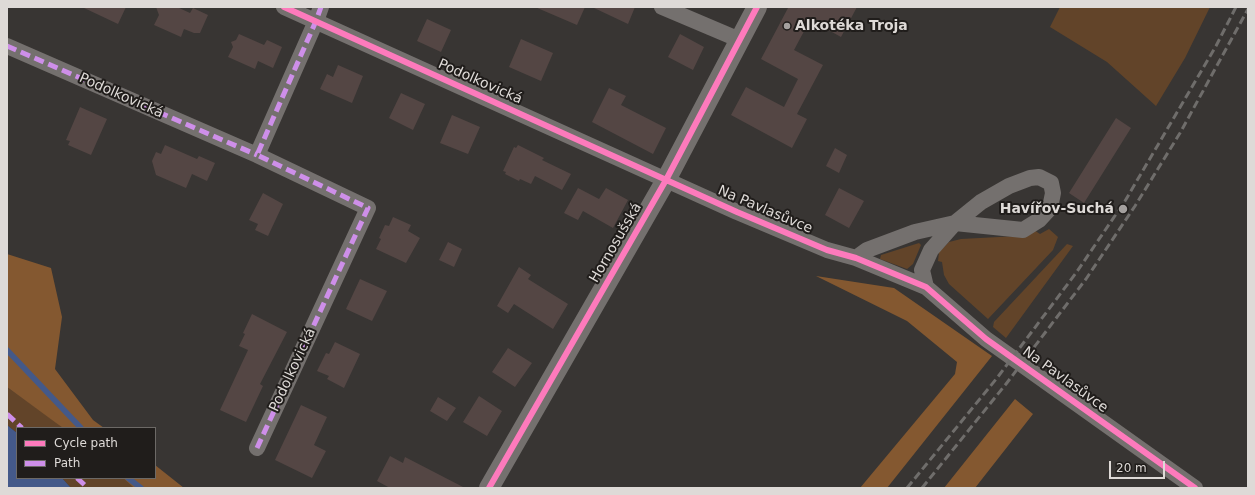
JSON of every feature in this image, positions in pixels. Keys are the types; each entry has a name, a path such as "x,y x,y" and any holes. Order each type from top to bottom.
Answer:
{"street":[{"name":"Podolkovická","path":"284,7 319,14 666,180"},
{"path":"662,7 740,40"},
{"name":"Hornosušská","path":"489,488 666,180 757,7"},
{"path":"256,155 319,14"},
{"name":"Podolkovická","path":"7,46 256,155 368,208 257,448"},
{"path":"856,258 867,250 915,232 955,223 1023,230 1039,220 1050,208 1053,193 1051,183 1040,177 1030,178 1009,186 981,202 955,223 931,250 922,270 926,287"},
{"name":"Na Pavlasůvce","path":"666,180 827,250 856,258 926,287 986,339 1195,488"}],"shaded area":[{"path":"1060,7 1210,7 1185,58 1156,106 1107,62 1050,27"},
{"path":"1049,229 1058,237 1053,250 988,319 949,284 944,275 942,262 938,261 939,252 949,242 961,239 1018,236 1034,230 1040,234"},
{"path":"919,243 921,245 913,264 907,269 880,259 881,255"},
{"path":"1067,244 1073,246 1006,338 993,327 994,322"},
{"path":"7,254 51,268 62,317 55,369 93,420 103,427 62,427 7,387"},
{"path":"816,276 894,288 992,356 887,488 860,488 955,374 957,362 907,321"},
{"path":"7,387 62,427 16,427 16,432 7,425"},
{"path":"1015,399 1033,414 975,488 944,488"},
{"path":"156,466 184,488 134,488 124,479 156,479"},
{"path":"63,479 124,479 134,488 71,488"}],"water":[{"path":"7,425 16,432 16,479 63,479 71,488 7,488"}],"building":[{"path":"82,7 126,7 118,24"},
{"path":"156,7 177,7 190,13 193,8 208,15 200,33 194,33 184,29 181,37 154,25 159,15"},
{"path":"535,7 585,7 577,25"},
{"path":"592,7 635,7 628,24"},
{"path":"786,7 857,7 841,37 810,20 794,50 823,65 797,114 807,119 792,148 731,115 746,87 784,107 798,79 761,59 788,8"},
{"path":"427,19 451,30 441,52 417,41"},
{"path":"239,34 264,45 267,40 282,47 273,68 258,61 255,69 228,57 233,47 231,42 236,40"},
{"path":"680,34 704,47 693,70 668,57"},
{"path":"521,39 553,53 541,81 509,67"},
{"path":"338,65 363,76 352,103 320,89 327,74 333,77"},
{"path":"609,88 626,96 621,105 666,128 653,154 592,122"},
{"path":"401,93 425,104 413,130 389,118"},
{"path":"80,107 107,119 91,155 68,145 70,141 66,140"},
{"path":"452,115 480,127 468,154 440,143"},
{"name":"Havířov-Suchá","path":"1116,118 1131,128 1084,203 1069,193"},
{"path":"165,145 197,159 199,156 215,163 207,181 192,174 186,188 156,175 152,161 156,152 161,154"},
{"path":"518,145 544,158 542,160 571,174 562,190 535,176 531,184 520,179 519,181 505,174 506,172 503,171 514,147 516,148"},
{"path":"835,148 847,155 839,173 826,166"},
{"path":"578,188 599,199 606,188 628,200 613,228 583,211 578,220 564,213"},
{"path":"839,188 864,201 849,228 825,215"},
{"path":"263,193 283,204 268,236 255,230 258,224 249,220"},
{"path":"393,217 411,225 408,231 420,238 406,263 376,249 385,225 389,226"},
{"path":"448,242 462,249 454,267 439,260"},
{"path":"519,267 531,275 528,279 568,304 553,329 514,304 508,313 497,306"},
{"path":"360,279 387,291 372,321 346,309"},
{"path":"252,314 287,332 260,384 263,386 246,422 220,410 248,350 239,346"},
{"path":"335,342 360,354 344,388 327,379 329,376 317,371 326,353 329,354"},
{"path":"508,348 532,363 515,387 492,372"},
{"path":"479,396 502,411 487,436 463,422"},
{"path":"438,397 456,408 447,421 430,411"},
{"path":"301,405 327,417 314,445 326,451 312,478 275,460"},
{"path":"390,456 403,463 405,457 465,488 390,488 377,481"}],"waterway":[{"path":"7,350 80,427"},
{"path":"129,479 141,488"}],"railway":[{"path":"907,488 997,378 1076,273 1125,201 1216,46 1236,7"},
{"path":"922,488 1006,384 1086,279 1135,206 1180,133 1248,9"}],"marked path":[{"path":"257,448 368,208 257,155 321,7"},
{"path":"7,46 257,155"},
{"path":"7,414 21,427"},
{"path":"78,479 88,488"}],"cycle path":[{"path":"284,7 737,212 827,250 856,258 926,287 986,339 1195,488"},
{"path":"489,488 666,180 757,7"}],"place":[{"name":"Alkotéka Troja","path":"787,26"},
{"name":"Havířov-Suchá","path":"1123,209"}]}
